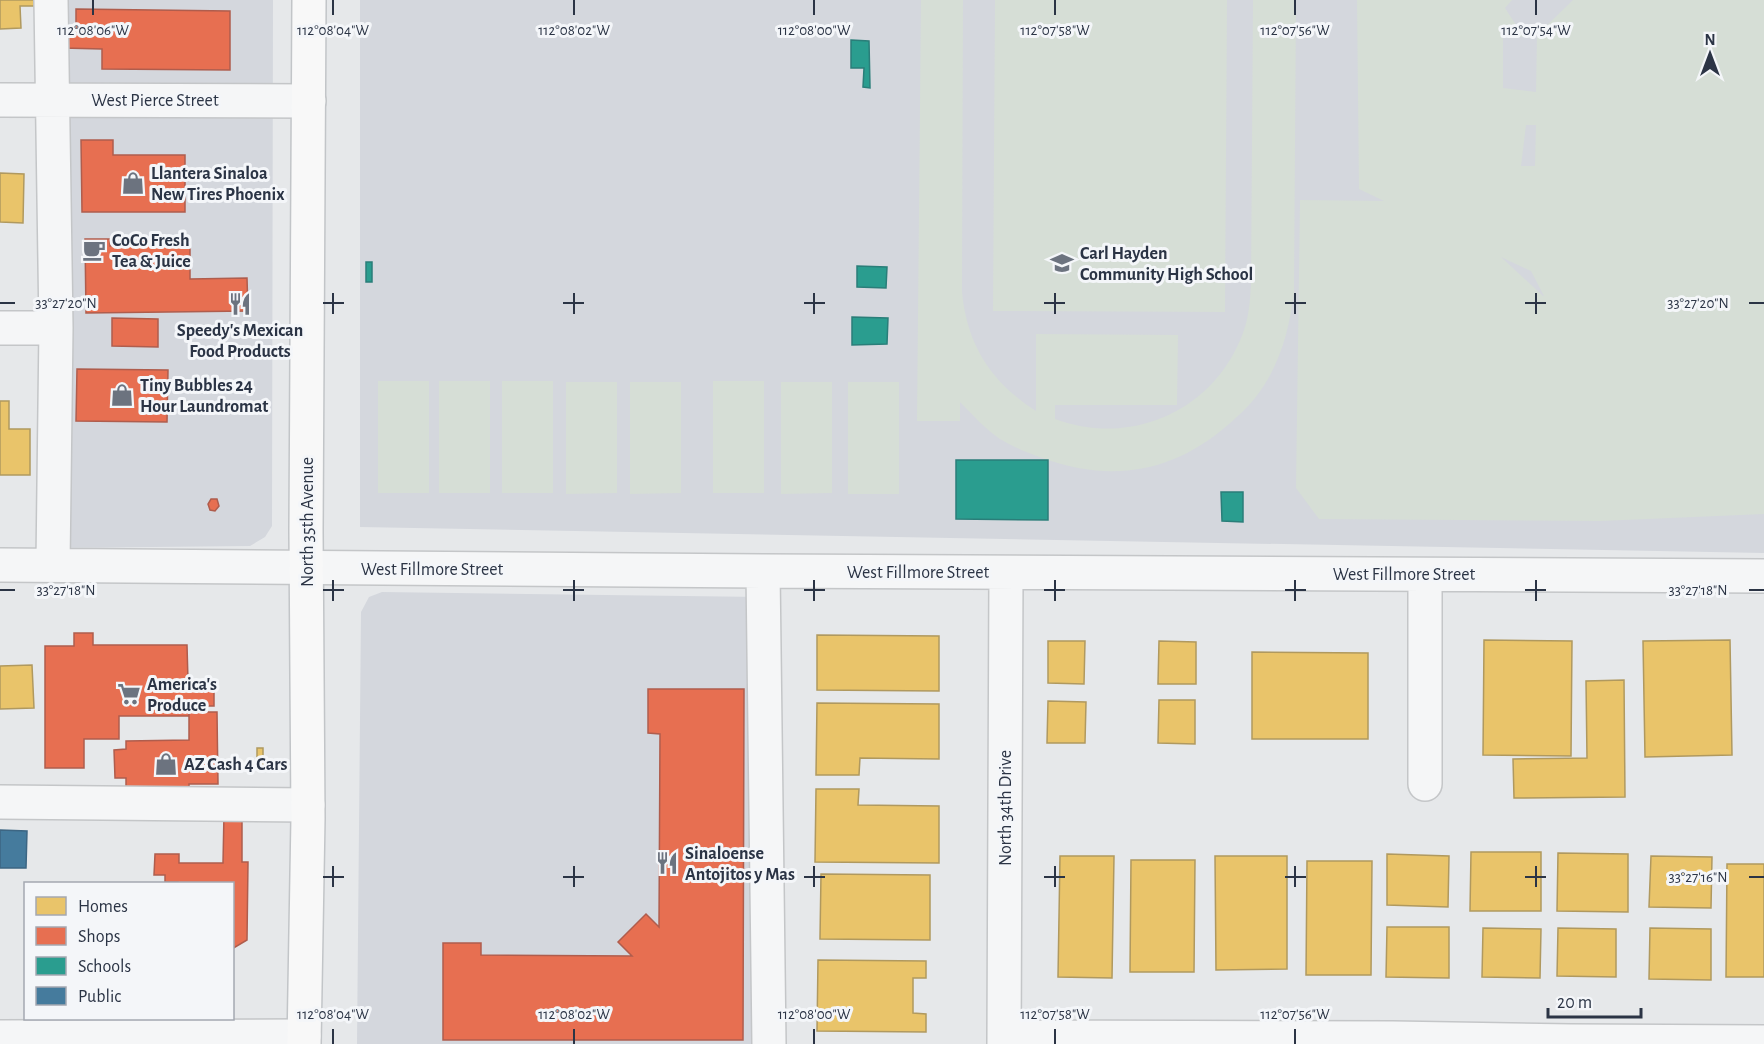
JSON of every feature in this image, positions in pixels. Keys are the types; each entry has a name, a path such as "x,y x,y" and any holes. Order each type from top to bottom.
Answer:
{"main road":[{"name":"North 35th Avenue","path":"304,1040 308,805 306,568 309,0"}],"street":[{"path":"51,0 56,328 53,564"},
{"name":"West Pierce Street","path":"0,100 309,101"},
{"path":"0,328 56,328"},
{"name":"West Fillmore Street","path":"0,565 763,572 1764,576"},
{"path":"763,572 769,1044"},
{"name":"North 34th Drive","path":"1004,1040 1006,573"},
{"path":"1425,575 1425,784"},
{"path":"0,802 308,805"},
{"path":"0,1038 304,1040"},
{"path":"1004,1040 1381,1038 1764,1042"}],"shaded area":[{"path":"51,0 273,0 272,526 265,537 250,546 54,548"},
{"name":"Carl Hayden Community High School","path":"360,0 1764,0 1764,553 360,527"},
{"path":"921,0 963,0 962,292 969,329 994,375 1020,400 1036,411 1036,334 1178,335 1177,405 1055,405 1055,419 1084,427 1114,428 1142,424 1169,415 1193,401 1214,381 1231,358 1244,330 1251,285 1253,0 1296,0 1294,292 1289,321 1277,361 1264,386 1243,411 1208,441 1186,454 1141,469 1093,470 1068,466 1010,445 989,431 960,402 960,421 917,421"},
{"path":"995,0 1227,0 1225,312 993,311"},
{"path":"1357,0 1512,0 1505,8 1524,37 1503,36 1503,88 1536,92 1537,35 1573,0 1764,0 1764,514 1600,521 1319,519 1296,488 1300,200 1384,201 1359,189","holes":["1526,125 1536,125 1535,166 1521,166","1501,257 1531,271 1544,296 1543,296"]},
{"path":"378,381 429,381 429,493 378,493"},
{"path":"439,381 490,381 490,493 439,493"},
{"path":"502,381 553,381 553,493 502,493"},
{"path":"713,381 764,381 764,493 713,493"},
{"path":"566,382 617,382 617,493 566,494"},
{"path":"630,382 681,382 681,493 630,494"},
{"path":"781,382 832,382 832,493 781,494"},
{"path":"848,382 899,382 899,494 848,494"},
{"path":"382,592 762,597 760,1044 357,1044 361,612 369,597"}],"building: Homes":[{"path":"0,0 37,0 37,6 20,6 21,28 0,29"},
{"path":"0,173 24,174 23,223 0,222"},
{"path":"0,401 9,401 9,429 30,429 30,475 0,475"},
{"path":"817,635 939,636 939,691 817,690"},
{"path":"1484,640 1572,641 1571,756 1483,755"},
{"path":"1730,640 1732,755 1645,757 1643,641"},
{"path":"1048,641 1085,641 1084,684 1048,683"},
{"path":"1159,641 1196,642 1196,684 1158,684"},
{"path":"1252,652 1368,653 1368,739 1252,739"},
{"path":"32,665 34,708 0,709 0,666"},
{"path":"1624,680 1625,797 1514,798 1513,759 1587,758 1586,681"},
{"path":"1159,700 1195,700 1195,744 1158,743"},
{"path":"1048,701 1086,702 1085,743 1047,743"},
{"path":"817,703 939,704 939,759 860,758 859,775 816,775"},
{"path":"257,748 263,748 263,764 257,764"},
{"path":"816,789 859,789 858,805 939,806 939,863 815,862"},
{"path":"1471,852 1541,852 1541,911 1470,911"},
{"path":"1558,853 1628,854 1628,912 1557,911"},
{"path":"1387,854 1449,856 1448,907 1387,905"},
{"path":"1060,856 1114,856 1112,978 1058,977"},
{"path":"1215,856 1287,856 1287,969 1216,970"},
{"path":"1651,856 1712,857 1711,908 1649,907"},
{"path":"1131,860 1195,860 1194,972 1130,972"},
{"path":"1307,861 1372,861 1371,975 1306,975"},
{"path":"1727,864 1764,864 1764,977 1726,977"},
{"path":"821,874 930,875 930,940 820,939"},
{"path":"1387,927 1449,927 1449,978 1386,977"},
{"path":"1483,928 1541,929 1540,978 1482,977"},
{"path":"1558,928 1616,929 1616,977 1557,976"},
{"path":"1650,928 1711,929 1711,980 1649,979"},
{"path":"818,960 926,961 926,978 913,978 913,1013 926,1014 926,1032 817,1031"}],"building: Shops":[{"path":"76,9 230,11 230,70 102,69 102,49 63,48 63,31 76,31"},
{"name":"Llantera Sinaloa New Tires Phoenix","path":"81,140 113,140 113,155 185,155 185,212 82,212"},
{"path":"190,238 190,279 247,278 248,311 86,313 85,239 110,239 110,246 142,246 141,239"},
{"path":"112,318 158,319 158,347 112,346"},
{"name":"Tiny Bubbles 24 Hour Laundromat","path":"77,369 168,370 167,422 76,421"},
{"path":"211,499 217,499 219,506 215,511 210,510 208,504"},
{"name":"America's Produce","path":"74,633 93,633 93,645 187,645 188,681 214,681 214,706 189,706 189,716 119,716 119,739 84,739 84,768 45,768 45,646 74,646"},
{"path":"648,689 744,689 743,1040 443,1040 443,943 481,943 481,955 632,956 618,942 646,914 659,927 660,734 648,733"},
{"name":"AZ Cash 4 Cars","path":"189,712 217,712 218,784 126,788 126,778 115,778 114,750 126,749 126,741 189,740"},
{"path":"224,813 242,813 242,862 248,862 247,940 234,948 234,882 165,882 165,875 154,875 155,854 179,854 179,863 223,863"}],"building: Schools":[{"path":"851,40 869,41 870,88 863,87 864,68 851,68"},
{"path":"366,262 372,262 372,282 366,282"},
{"path":"857,266 887,267 886,288 857,287"},
{"path":"852,317 888,318 887,344 852,345"},
{"path":"956,460 1048,460 1048,520 956,519"},
{"path":"1221,492 1243,492 1243,522 1222,521"}],"building: Public":[{"path":"0,830 27,831 26,868 0,868"}],"place":[{"name":"Llantera Sinaloa New Tires Phoenix","path":"133,183"},
{"name":"CoCo Fresh Tea & Juice","path":"94,250"},
{"name":"Carl Hayden Community High School","path":"1062,263"},
{"name":"Speedy's Mexican Food Products","path":"240,304"},
{"name":"Tiny Bubbles 24 Hour Laundromat","path":"122,395"},
{"name":"America's Produce","path":"129,694"},
{"name":"AZ Cash 4 Cars","path":"166,764"},
{"name":"Sinaloense Antojitos y Mas","path":"667,863"}]}
